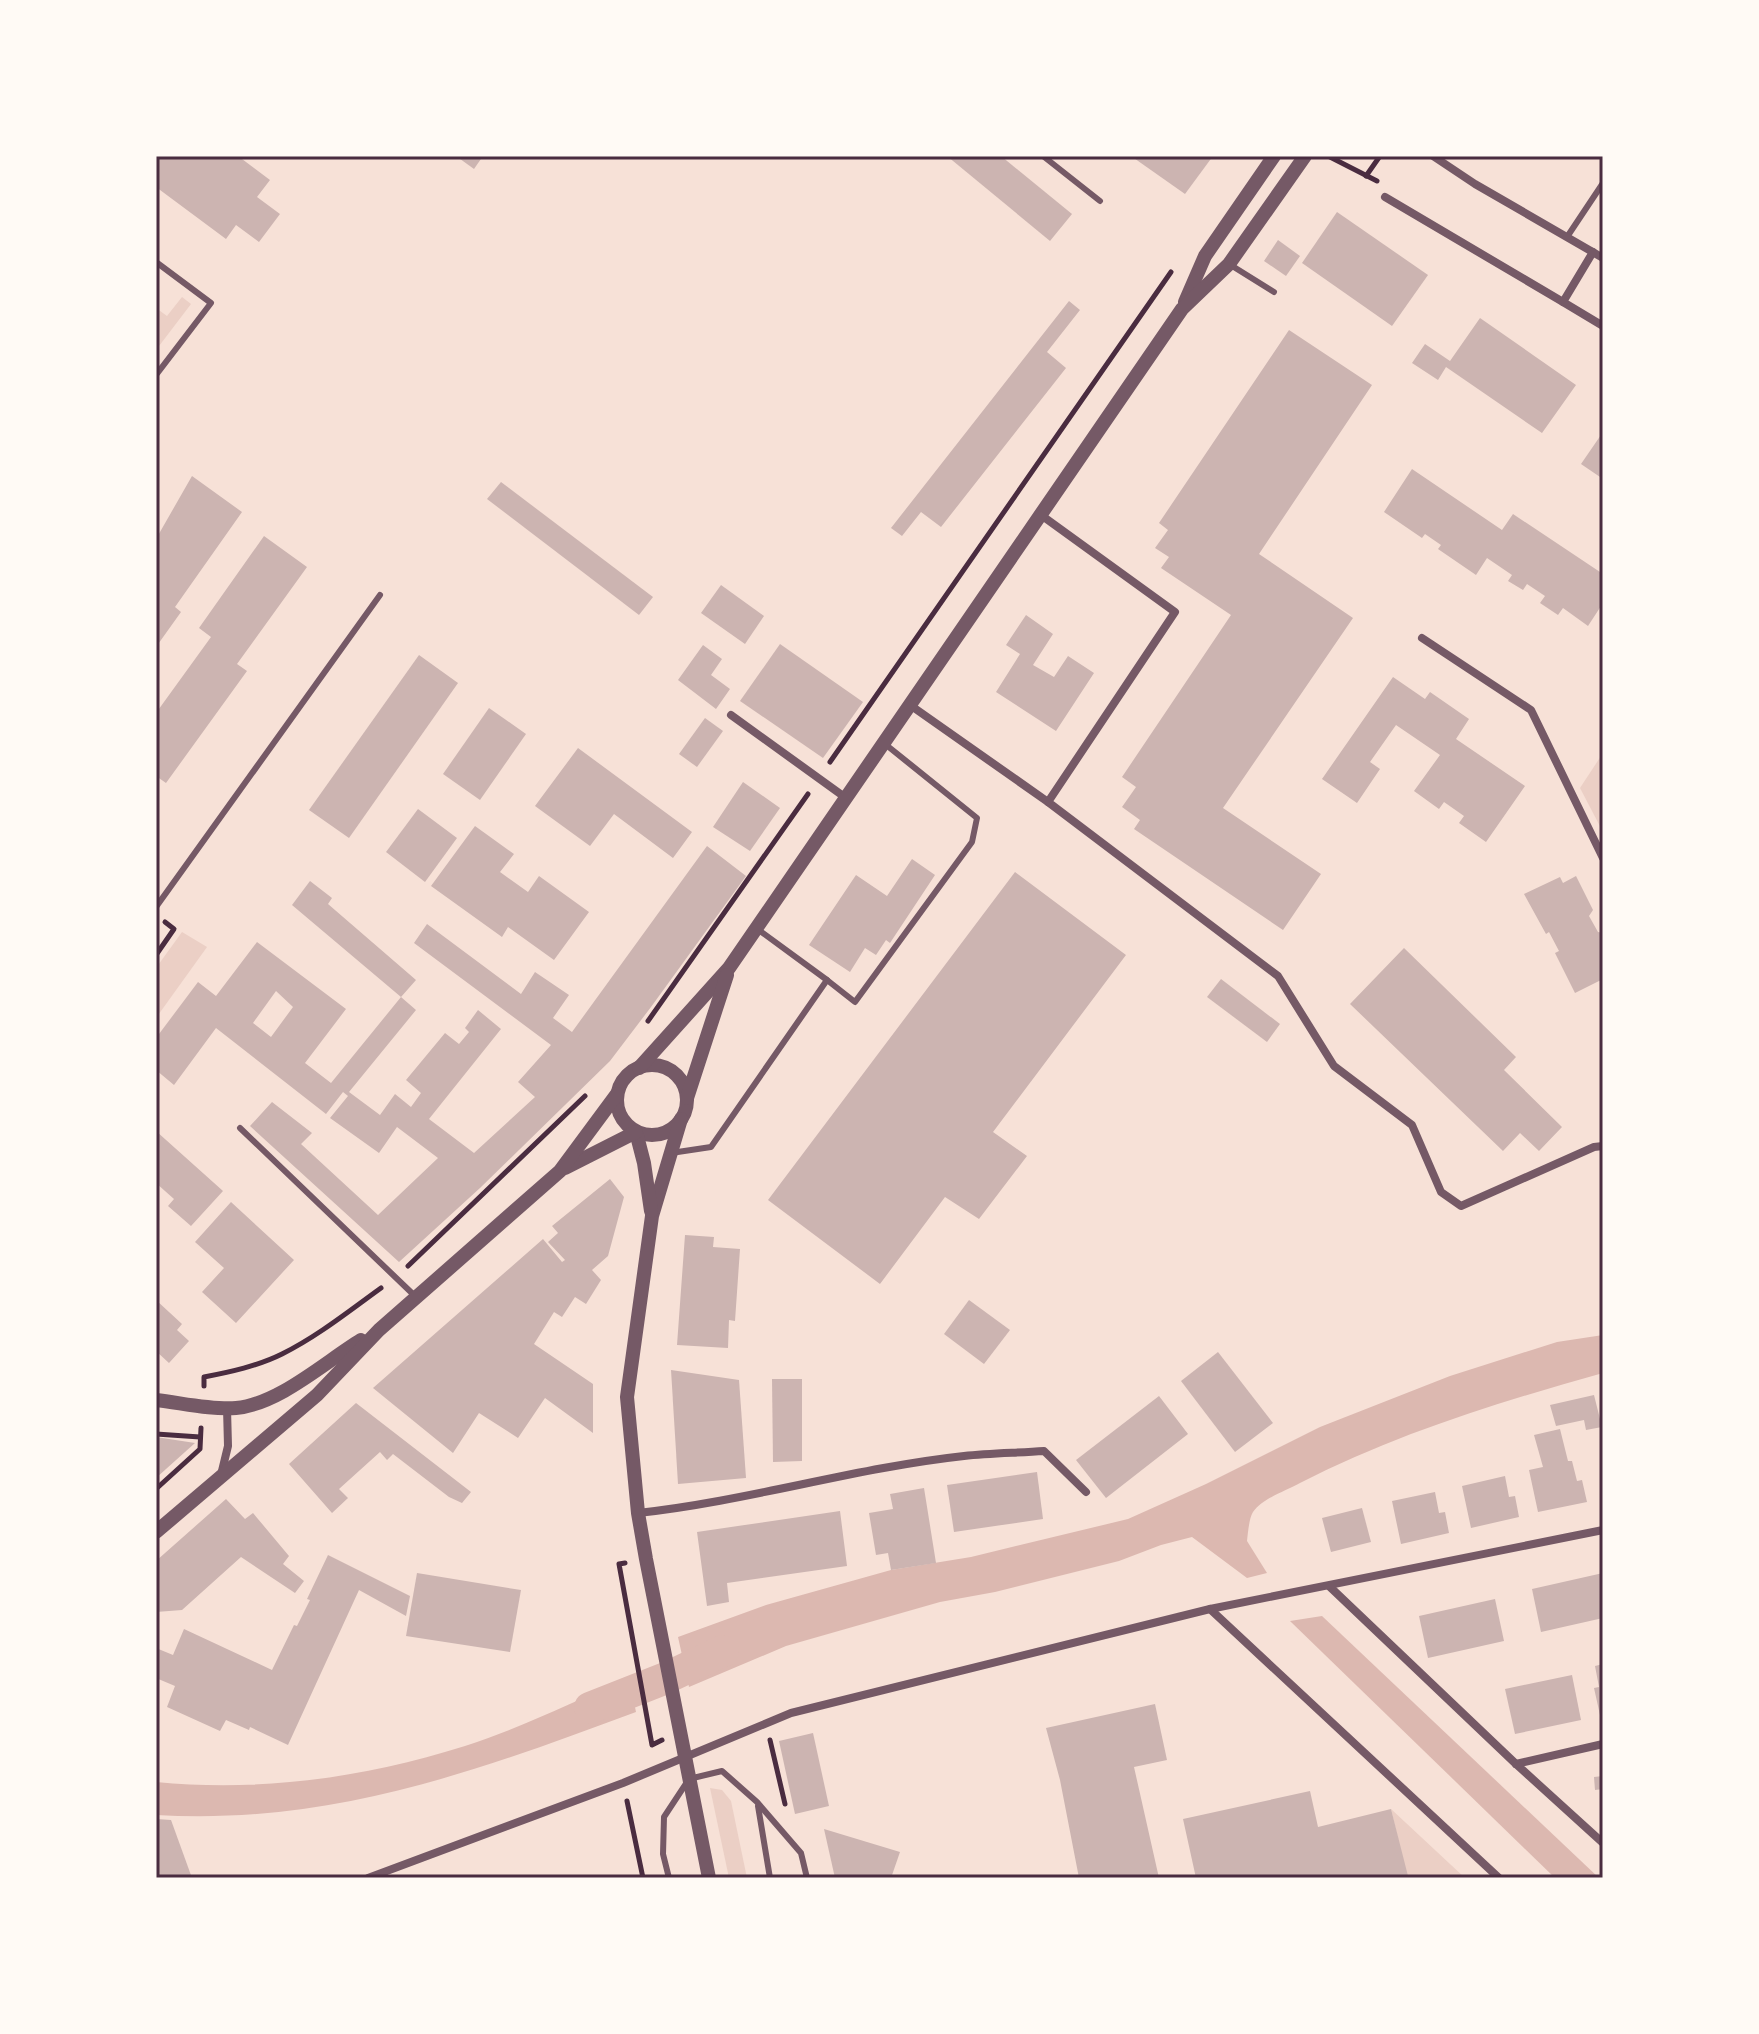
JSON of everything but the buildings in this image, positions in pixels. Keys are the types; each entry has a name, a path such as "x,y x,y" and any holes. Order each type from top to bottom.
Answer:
{"street":[{"path":"156,1532 317,1395 379,1330 560,1171 617,1094 621,1083 639,1068 729,968 1182,309 1205,256 1274,156"},
{"path":"1182,309 1229,264 1305,156"},
{"path":"1433,156 1603,258"},
{"path":"1385,197 1603,326"},
{"path":"1563,302 1593,252"},
{"path":"1041,515 1175,612 1048,802"},
{"path":"1422,638 1531,710 1603,858"},
{"path":"910,705 1048,802 1278,976 1334,1066 1412,1125 1441,1192 1461,1206 1594,1147 1603,1146"},
{"path":"731,715 846,798"},
{"path":"709,1878 657,1627 638,1513 627,1397 652,1216 729,968"},
{"path":"639,1068 651,1065 672,1072 687,1098"},
{"path":"617,1094 621,1117 636,1132 646,1135 666,1132 681,1119"},
{"path":"636,1132 652,1216"},
{"path":"560,1171 636,1132"},
{"path":"156,1400 227,1408 247,1407 265,1400 379,1330"},
{"path":"221,1476 228,1446 227,1408"},
{"path":"638,1513 690,1507 964,1456 1044,1451 1086,1492"},
{"path":"368,1878 623,1783 791,1713 1210,1609 1603,1530"},
{"path":"1329,1586 1603,1843"},
{"path":"1210,1609 1499,1878"},
{"path":"1516,1764 1603,1744"},
{"path":"381,1873 391,1878"}],"lane":[{"path":"1043,156 1100,201"},
{"path":"1567,237 1603,183"},
{"path":"156,262 211,303 156,375"},
{"path":"1229,264 1274,292"},
{"path":"156,907 380,595"},
{"path":"756,928 855,1002 972,842 977,818 884,743"},
{"path":"671,1153 711,1147 827,980"},
{"path":"240,1128 416,1297"},
{"path":"669,1878 663,1854 664,1817 689,1779 722,1771 757,1802 801,1853 807,1878"},
{"path":"757,1802 770,1878"}],"path":[{"path":"1366,176 1380,156"},
{"path":"643,1028 1180,259"},
{"path":"156,916 174,929 156,955"},
{"path":"156,1489 200,1449 204,1377 279,1356 313,1337 397,1277 594,1087"},
{"path":"156,1434 200,1437"},
{"path":"630,1630 652,1745"},
{"path":"766,1724 788,1814"},
{"path":"623,1783 643,1878"}],"shaded area":[{"path":"182,297 191,304 156,350 156,308 167,316"},
{"path":"1603,753 1603,832 1580,788"},
{"path":"182,932 207,947 156,1018 156,968"},
{"path":"1603,1335 1603,1373 1411,1434 1336,1465 1257,1507 1252,1515 1247,1541 1267,1573 1247,1578 1192,1537 1119,1561 995,1592 940,1602 786,1646 689,1687 678,1637 766,1605 891,1570 971,1557 1128,1519 1320,1427 1450,1376 1557,1342"},
{"path":"1322,1616 1599,1878 1555,1878 1290,1621"},
{"path":"629,1678 636,1712 459,1774 343,1803 282,1812 221,1816 156,1815 156,1782 195,1785 273,1783 389,1767 486,1739"},
{"path":"710,1788 722,1790 731,1801 747,1878 729,1878"},
{"path":"1391,1809 1465,1878 1401,1878 1407,1876"}],"waterway":[{"path":"590,1708 723,1651"}]}
